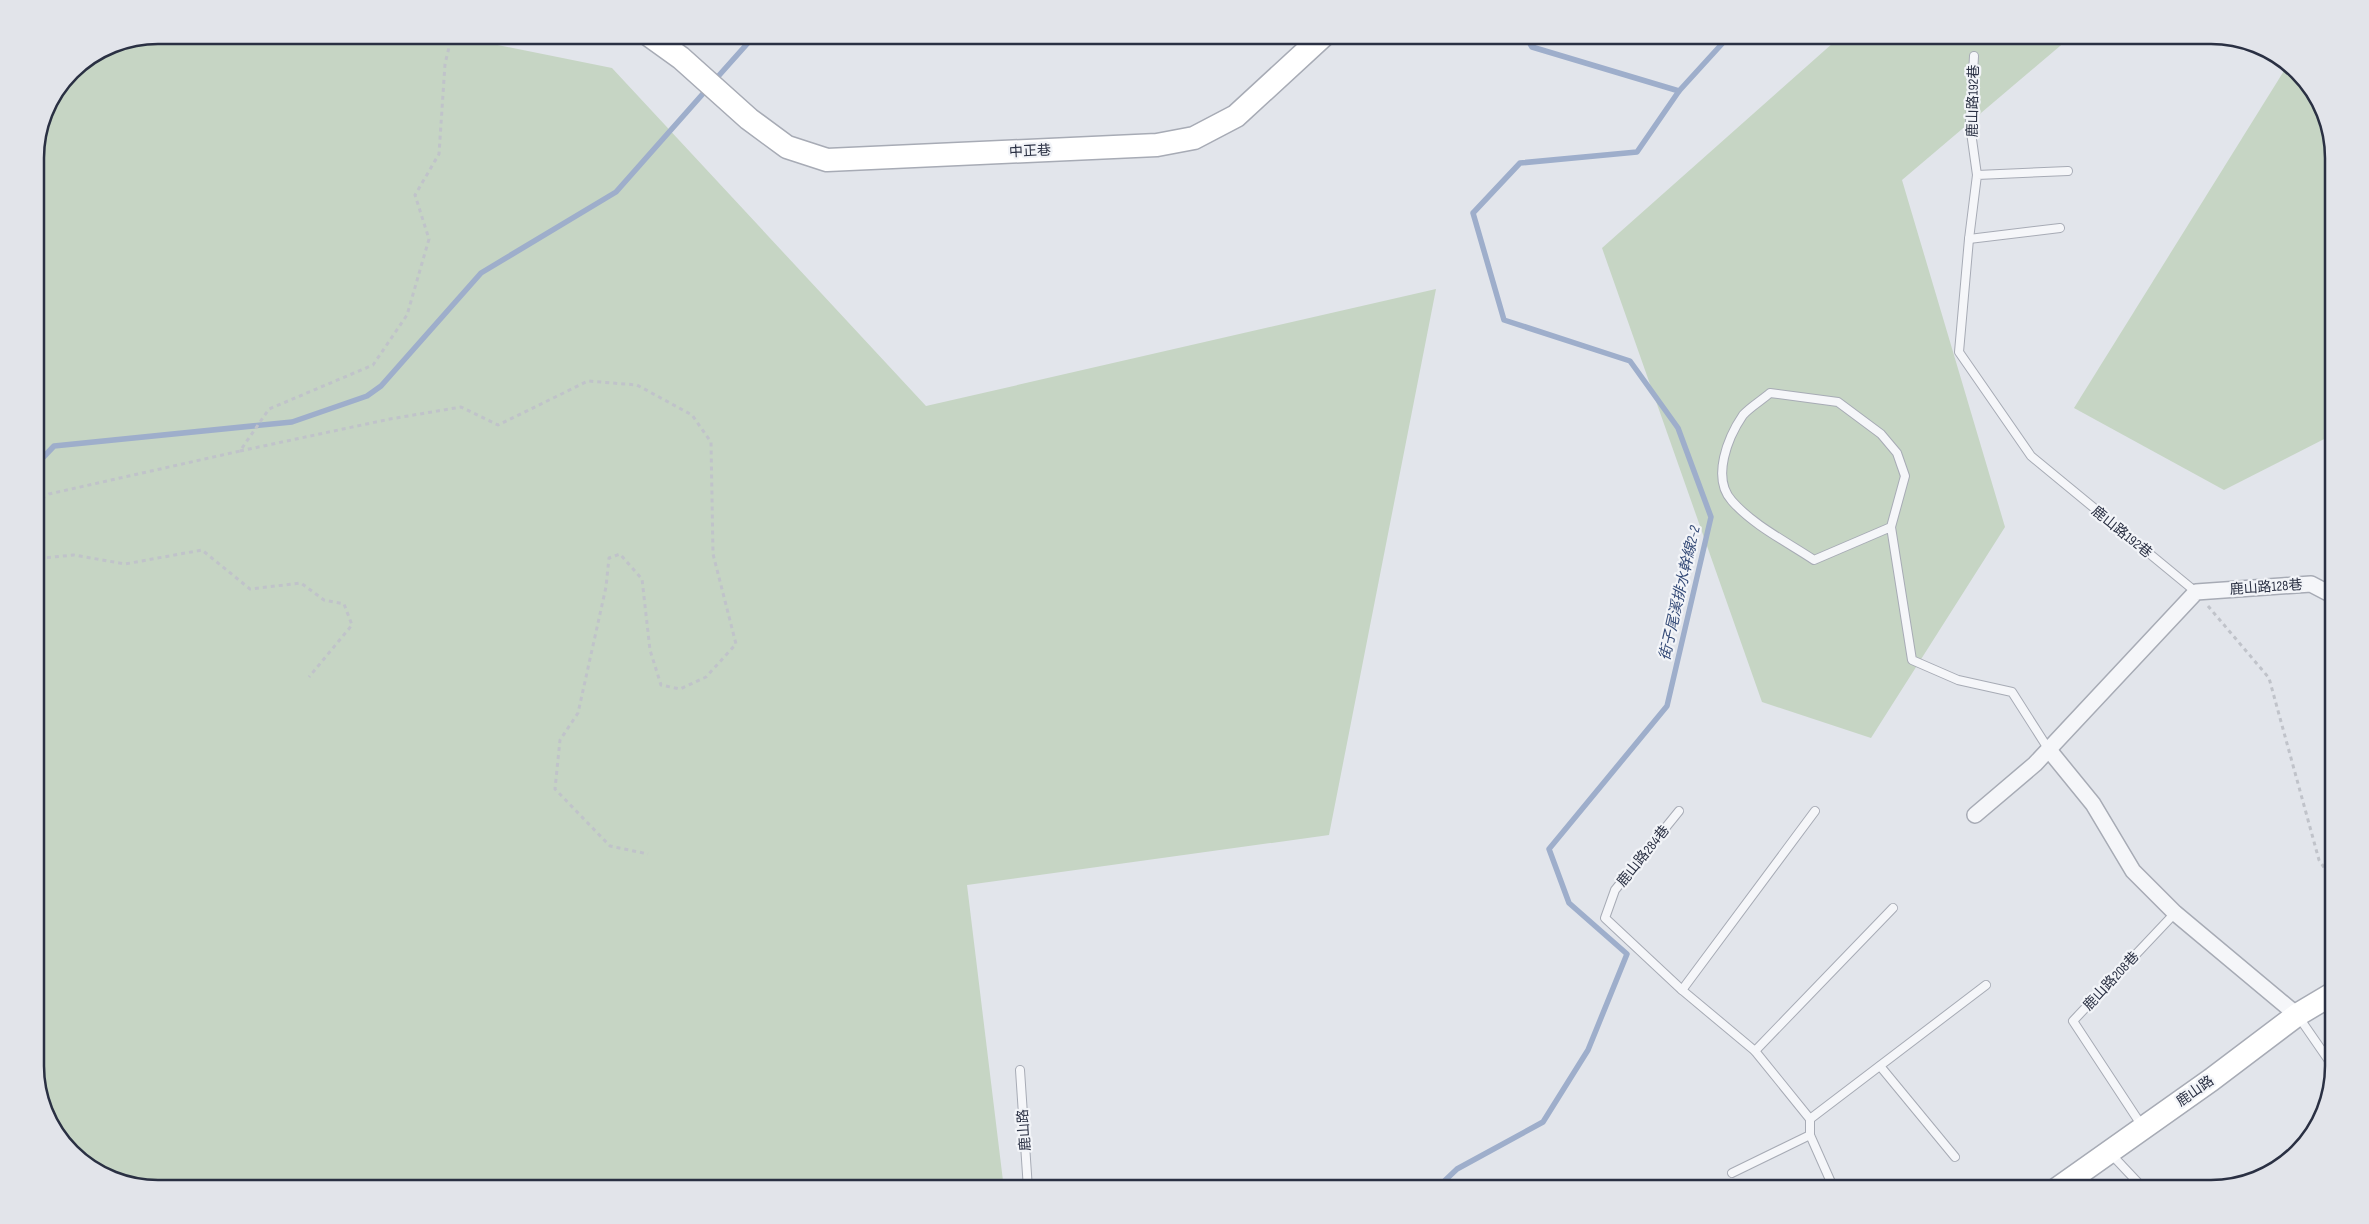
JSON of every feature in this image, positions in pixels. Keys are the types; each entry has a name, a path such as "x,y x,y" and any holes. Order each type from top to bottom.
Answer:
{"street":[{"name":"中正巷","path":"660,44 702,77 749,119 787,147 827,160 1157,145 1194,138 1236,116 1314,44"},
{"name":"鹿山路128巷","path":"2196,592 2311,584 2325,591"},
{"path":"1975,815 2048,750 2196,592"},
{"path":"2048,750 2093,804 2134,871 2175,913 2297,1016"},
{"name":"鹿山路","path":"2069,1180 2297,1016 2325,999"}],"lane":[{"name":"鹿山路192巷","path":"1974,56 1970,125 1977,175 1959,352 2030,456 2196,592"},
{"path":"1977,175 2068,171"},
{"path":"1969,239 2060,228"},
{"path":"1891,527 1814,560 1747,515 1730,500 1723,479 1726,444 1744,414 1770,393 1805,397 1838,402 1881,434 1897,453 1905,476 1891,527 1912,660 1958,680 2012,692 2048,750"},
{"name":"鹿山路284巷","path":"1679,810 1615,890 1605,918 1682,990 1755,1051 1810,1119"},
{"path":"1682,990 1815,811"},
{"path":"1755,1051 1893,908"},
{"name":"鹿山路208巷","path":"2143,1128 2073,1021 2175,913"},
{"path":"1830,1180 1810,1135 1810,1119 1986,985"},
{"path":"2297,1016 2325,1055"},
{"path":"1880,1066 1955,1157"},
{"name":"鹿山路","path":"1020,1070 1027,1180"},
{"path":"1732,1173 1810,1135"},
{"path":"2109,1152 2135,1180"}],"path":[{"path":"240,451 269,410 373,365 407,315 429,239 415,195 440,154 445,64 450,44"},
{"path":"44,497 48,494 390,418 461,407 498,425 588,381 637,385 692,415 711,442 713,554 736,644 706,677 680,689 661,684 650,650 642,580 620,554 609,558 606,587 578,713 560,740 555,789 610,846 648,854"},
{"path":"44,558 74,555 125,564 202,550 250,589 301,583 324,600 344,604 352,626 309,677"},
{"path":"2196,592 2269,678 2319,860 2325,869"}],"green space":[{"path":"157,44 493,44 612,68 926,406 1436,289 1329,835 967,885 1003,1180 150,1180 135,1178 107,1169 82,1152 72,1142 55,1117 46,1089 44,1074 44,150 48,128 55,107 67,88 82,72 107,55 128,48"},
{"path":"1832,44 2062,44 1902,180 2005,527 1871,738 1762,702 1602,248"},
{"path":"2284,70 2297,82 2314,107 2323,135 2325,150 2325,439 2224,490 2074,408"}],"waterway":[{"path":"714,81 747,44"},
{"path":"1530,44 1532,47 1679,91"},
{"name":"街子尾溪排水幹線2-2","path":"1445,1180 1457,1169 1543,1122 1588,1050 1627,954 1569,903 1549,849 1667,706 1711,517 1678,428 1630,361 1504,320 1473,213 1520,163 1637,152 1679,91 1722,44"},
{"path":"44,457 54,446 292,422 367,396 381,386 481,273 616,192 708,88"}]}
